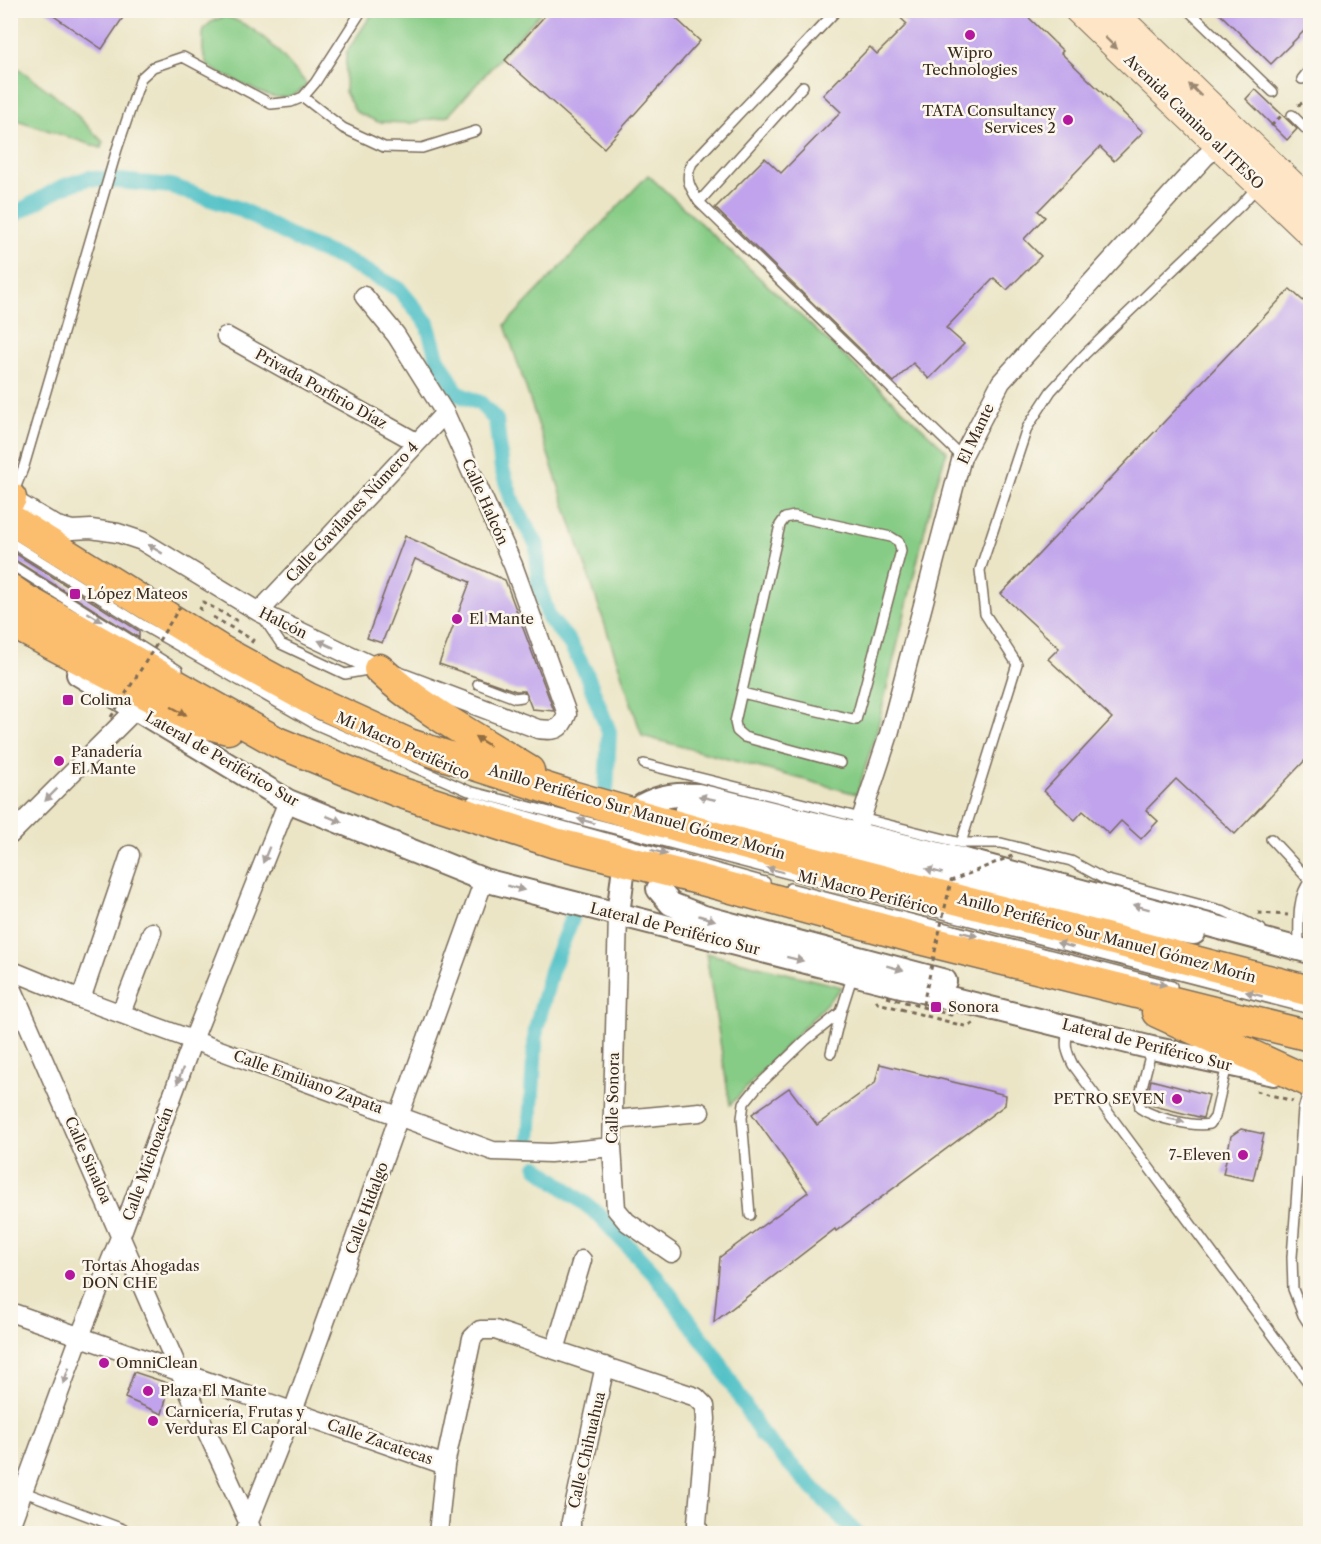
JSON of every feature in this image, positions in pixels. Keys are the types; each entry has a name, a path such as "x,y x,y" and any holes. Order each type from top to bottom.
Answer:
{"highway":[{"name":"Anillo Periférico Sur Manuel Gómez Morín","path":"10,519 222,651 308,699 410,744 568,795 712,836 1311,991"},
{"path":"13,616 78,674"},
{"path":"13,616 277,742 396,791 555,843 930,941 1311,1036"},
{"path":"379,669 394,684 424,705 568,795"},
{"path":"1231,971 1311,984"},
{"path":"1086,979 1311,1082"}],"main road":[{"name":"Avenida Camino al ITESO","path":"1077,10 1227,138 1267,176 1311,234"},
{"name":"Avenida Camino al ITESO","path":"1112,10 1227,138"},
{"name":"Avenida Camino al ITESO","path":"1267,176 1311,201"}],"street":[{"name":"El Mante","path":"861,819 889,734 962,457 1001,382 1205,157 1227,138"},
{"name":"Calle Halcón","path":"364,296 396,335 445,413 513,565 564,701 567,714 563,724"},
{"name":"Privada Porfirio Díaz","path":"226,336 416,442"},
{"name":"Calle Gavilanes Número 4","path":"259,612 445,413"},
{"name":"Halcón","path":"11,498 57,526 72,530 91,529 118,533 141,541 259,612 379,669 538,729 552,731 563,724"},
{"name":"Lateral de Periférico Sur","path":"78,674 288,801 484,880 1152,1048 1311,1082"},
{"path":"10,835 136,709"},
{"path":"643,805 658,797 675,794 698,795 980,864 1305,950"},
{"name":"Calle Michoacán","path":"10,1527 80,1336 121,1236 194,1040 288,801"},
{"path":"686,814 729,818 1147,926 1305,950"},
{"path":"81,999 130,855"},
{"path":"618,915 622,874"},
{"name":"Calle Hidalgo","path":"248,1530 484,880"},
{"path":"658,889 671,904 704,917 945,981 1060,1024"},
{"name":"Calle Sonora","path":"618,915 612,1147 616,1209 627,1222 672,1253"},
{"path":"122,1014 152,933"},
{"name":"Calle Emiliano Zapata","path":"10,970 81,999 493,1151 550,1153 612,1147"},
{"name":"Calle Sinaloa","path":"10,983 248,1530"},
{"path":"613,1120 700,1112"},
{"path":"555,1350 582,1260"},
{"name":"Calle Zacatecas","path":"10,1312 445,1465"},
{"path":"438,1533 445,1465 472,1338 480,1330 495,1330 696,1397 705,1406 706,1419 697,1522 699,1533"},
{"name":"Calle Chihuahua","path":"571,1533 571,1521 605,1366"}],"lane":[{"path":"11,498 24,466 117,149 141,78 153,67 183,57 272,104 291,102 303,97 315,83 362,10"},
{"path":"837,10 692,163 687,172 688,183 699,202 962,457"},
{"path":"1188,10 1273,92"},
{"path":"1302,79 1311,69"},
{"path":"699,202 803,86"},
{"path":"303,97 343,128 384,147 422,148 476,131"},
{"path":"1292,115 1311,134"},
{"path":"961,843 1017,664 985,614 980,570 1027,428 1051,392 1085,354 1240,205 1267,176"},
{"path":"742,693 856,720 901,551 899,542 891,537 794,516 785,518 780,525 735,722 737,731 744,737 841,763"},
{"name":"Mi Macro Periférico","path":"10,542 144,626 315,724 469,791 1311,1009"},
{"path":"10,564 188,676"},
{"path":"478,684 515,699 522,697"},
{"path":"644,764 961,843 1001,843 1071,861 1104,879 1224,911 1305,950"},
{"name":"Mi Macro Periférico","path":"450,795 778,885 1183,989"},
{"path":"1271,839 1310,881 1304,889 1299,916 1305,950"},
{"path":"831,1053 853,974"},
{"path":"750,1215 742,1118 744,1102 806,1040 841,1012"},
{"path":"1060,1024 1073,1065 1311,1385"},
{"path":"1152,1048 1139,1098 1140,1108 1148,1113 1201,1126 1210,1124 1215,1117 1227,1065"},
{"path":"1311,1082 1303,1110 1292,1257 1293,1289 1303,1315 1311,1326"},
{"path":"24,1492 123,1529"}],"path":[{"path":"111,717 180,607"},
{"path":"887,997 951,1015 952,1012 923,1004 951,881 1014,855"},
{"path":"1224,911 1299,916"}],"green space":[{"path":"374,11 542,11 448,116 411,123 378,122 356,112 345,92 346,53"},
{"path":"225,16 251,28 271,44 307,84 291,96 273,96 254,90 208,65 204,57 203,29 213,21"},
{"path":"10,62 65,103 103,142 101,148 11,118"},
{"path":"648,175 947,451 934,491 877,730 857,794 642,736 505,325"},
{"path":"706,953 842,987 730,1105"}],"building":[{"path":"45,10 128,10 102,49"},
{"path":"550,10 667,10 700,41 604,148 505,60"},
{"path":"892,10 1021,10 1063,51 1061,53 1143,132 1114,161 1100,147 1038,211 1045,217 1024,239 1041,256 1007,290 994,278 946,328 964,344 929,379 913,363 894,382 715,208 765,158 781,173 841,112 823,95 870,47 877,54 907,24"},
{"path":"1216,10 1311,10 1311,24 1271,64"},
{"path":"1255,89 1297,129 1287,140 1246,99"},
{"path":"1290,289 1311,308 1311,754 1235,834 1176,779 1146,810 1158,821 1141,839 1121,821 1109,834 1083,811 1075,820 1044,791 1112,718 1048,659 1059,648 1001,594"},
{"path":"405,536 505,580 554,711 532,709 525,691 516,691 439,664 470,582 415,559 382,643 367,638"},
{"path":"10,550 139,631 139,638 10,557"},
{"path":"880,1064 1006,1095 1005,1105 836,1231 835,1229 714,1322 720,1257 808,1192 752,1114 789,1088 817,1125 875,1083"},
{"name":"PETRO SEVEN","path":"1151,1080 1209,1095 1203,1118 1146,1104"},
{"name":"7-Eleven","path":"1241,1129 1264,1134 1253,1180 1223,1174 1231,1136"},
{"name":"Plaza El Mante","path":"134,1372 170,1384 162,1414 125,1398"}],"waterway":[{"path":"10,217 62,187 89,178 171,186 240,209 305,244 343,259 399,289 427,323 437,357 458,394 480,403 496,420 502,469 513,503 537,545 539,587 549,618 570,643 586,673 609,732 606,791"},
{"path":"529,1141 536,1029 551,971 572,918"},
{"path":"537,1167 597,1213 656,1276 717,1359 762,1435 857,1534"}],"place":[{"name":"Wipro Technologies","path":"970,35"},
{"name":"TATA Consultancy Services 2","path":"1068,120"},
{"name":"López Mateos","path":"75,594"},
{"name":"El Mante","path":"457,619"},
{"name":"Colima","path":"68,700"},
{"name":"Panadería El Mante","path":"59,761"},
{"name":"Sonora","path":"936,1007"},
{"name":"PETRO SEVEN","path":"1177,1099"},
{"name":"7-Eleven","path":"1243,1155"},
{"name":"Tortas Ahogadas DON CHE","path":"70,1275"},
{"name":"OmniClean","path":"104,1363"},
{"name":"Plaza El Mante","path":"148,1391"},
{"name":"Carnicería, Frutas y Verduras El Caporal","path":"153,1421"}]}
